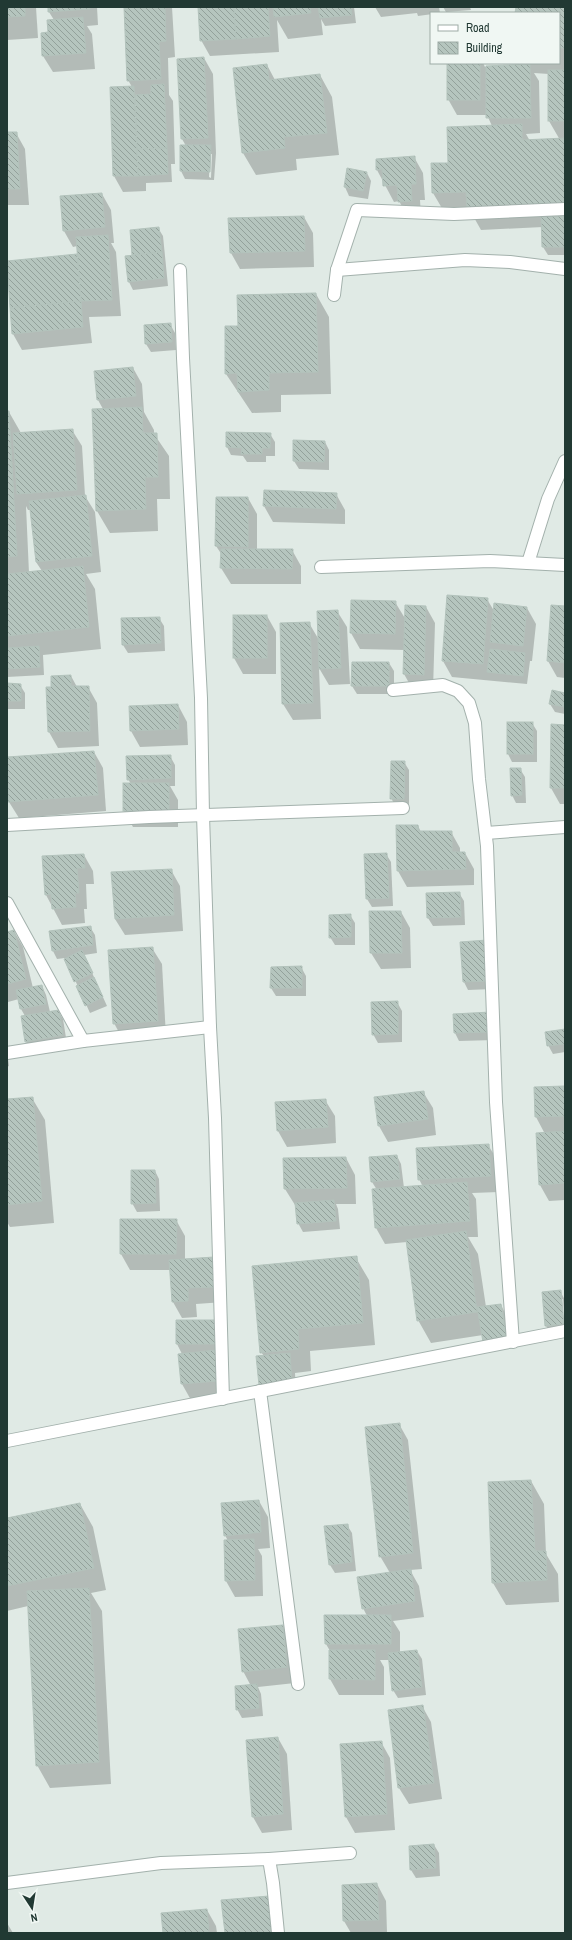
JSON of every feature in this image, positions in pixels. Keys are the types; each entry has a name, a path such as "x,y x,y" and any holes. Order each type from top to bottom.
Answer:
{"street":[{"path":"334,295 336,270 357,210 454,214 565,209"},
{"path":"336,270 464,260 510,262 565,269"},
{"path":"180,270 184,382 201,698 203,816 215,1126 223,1399"},
{"path":"528,563 548,499 565,461"},
{"path":"321,567 490,561 565,565"},
{"path":"393,690 443,685 458,691 469,703 475,723 479,779 486,833 496,1102 513,1342"},
{"path":"7,825 403,808"},
{"path":"486,833 565,827"},
{"path":"7,903 83,1041"},
{"path":"7,1053 83,1041 210,1027"},
{"path":"7,1441 565,1331"},
{"path":"260,1391 298,1684"},
{"path":"7,1883 161,1864 269,1859 350,1853"},
{"path":"269,1859 278,1933"}],"building":[{"path":"7,7 25,7 25,16 7,17"},
{"path":"48,7 89,7 90,9 48,12"},
{"path":"124,7 165,7 166,41 159,42 161,79 127,81"},
{"path":"198,7 234,7 236,39 200,41"},
{"path":"234,7 268,7 270,36 236,39"},
{"path":"273,7 310,7 311,13 274,17"},
{"path":"318,7 351,7 352,15 320,18"},
{"path":"516,7 565,7 565,48 560,48 560,12 515,12"},
{"path":"83,17 86,53 42,56 41,33 48,32 47,20"},
{"path":"204,57 208,138 181,139 177,59"},
{"path":"267,64 269,80 320,74 327,133 284,137 285,148 242,153 233,68"},
{"path":"447,64 480,64 480,100 447,100"},
{"path":"530,64 531,118 486,118 486,66"},
{"path":"548,70 565,70 565,121 548,121"},
{"path":"164,84 167,148 137,149 135,95 151,94 151,85"},
{"path":"134,86 138,176 113,176 110,87"},
{"path":"522,124 522,140 565,138 565,204 467,208 466,192 432,193 431,163 448,163 447,127"},
{"path":"7,132 17,132 20,189 7,189"},
{"path":"180,145 211,145 210,172 180,171"},
{"path":"167,148 168,174 138,176 137,149"},
{"path":"415,156 416,184 411,184 412,201 398,202 397,185 383,186 382,169 376,170 376,159"},
{"path":"347,168 367,172 363,191 344,187"},
{"path":"102,193 105,227 63,231 60,196"},
{"path":"304,216 305,251 230,253 228,218"},
{"path":"541,216 565,216 565,247 542,247"},
{"path":"159,227 162,252 132,255 130,230"},
{"path":"108,235 112,300 81,301 76,237"},
{"path":"162,252 164,278 128,282 125,256"},
{"path":"77,254 81,301 10,308 7,261"},
{"path":"316,293 318,372 269,373 269,390 238,392 237,373 225,374 225,326 238,326 237,295"},
{"path":"81,301 83,327 12,334 10,308"},
{"path":"171,323 172,342 145,344 144,325"},
{"path":"133,367 136,396 97,400 94,371"},
{"path":"142,407 143,433 157,433 158,477 145,477 146,509 96,511 92,409"},
{"path":"7,411 9,411 17,556 7,557"},
{"path":"73,429 77,490 17,494 13,433"},
{"path":"226,432 271,433 270,448 262,448 262,454 241,454 242,448 226,447"},
{"path":"293,440 325,441 324,462 293,461"},
{"path":"264,490 337,493 336,509 263,506"},
{"path":"86,495 92,556 36,562 29,501"},
{"path":"216,497 248,497 248,547 215,546"},
{"path":"221,549 293,549 292,569 220,568"},
{"path":"83,566 89,627 7,636 7,574"},
{"path":"447,595 488,598 483,664 442,661"},
{"path":"351,600 396,601 395,634 350,633"},
{"path":"494,603 527,607 523,646 490,642"},
{"path":"405,605 426,606 424,675 403,674"},
{"path":"551,605 565,606 565,663 547,661"},
{"path":"338,610 341,668 319,669 317,611"},
{"path":"233,615 267,615 267,658 233,658"},
{"path":"160,617 161,643 122,645 121,618"},
{"path":"310,622 313,703 282,704 280,623"},
{"path":"39,646 40,667 7,669 7,648"},
{"path":"490,649 525,653 523,676 487,672"},
{"path":"352,662 389,662 389,686 351,686"},
{"path":"71,675 71,686 89,686 90,731 48,732 46,687 51,687 51,676"},
{"path":"7,683 21,684 21,701 7,701"},
{"path":"552,690 565,693 565,707 549,704"},
{"path":"178,704 179,729 130,731 129,706"},
{"path":"507,722 533,722 533,754 507,754"},
{"path":"551,724 565,725 565,788 550,788"},
{"path":"94,751 98,795 8,802 7,757"},
{"path":"171,755 171,778 127,780 126,756"},
{"path":"391,761 405,761 404,799 390,799"},
{"path":"510,768 521,768 522,795 511,796"},
{"path":"123,783 169,783 169,811 123,811"},
{"path":"396,825 418,825 419,831 452,831 452,852 465,852 466,869 397,871"},
{"path":"387,853 389,898 366,899 364,854"},
{"path":"84,854 85,868 77,868 79,893 75,893 76,907 52,909 51,894 45,895 42,856"},
{"path":"172,869 174,915 115,919 111,872"},
{"path":"460,892 461,917 427,918 426,893"},
{"path":"369,911 401,911 402,953 370,953"},
{"path":"351,914 351,937 329,938 329,915"},
{"path":"91,926 93,945 52,951 49,931"},
{"path":"14,930 26,979 7,984 7,932"},
{"path":"487,940 489,981 463,982 460,942"},
{"path":"153,947 158,1021 113,1024 108,950"},
{"path":"82,950 93,973 74,982 64,959"},
{"path":"302,966 302,988 270,988 271,967"},
{"path":"94,977 103,997 85,1006 76,986"},
{"path":"42,985 46,1004 20,1009 16,990"},
{"path":"398,1001 398,1034 372,1035 371,1002"},
{"path":"59,1010 63,1035 25,1042 21,1016"},
{"path":"491,1012 491,1032 454,1033 453,1014"},
{"path":"565,1029 565,1044 547,1046 545,1032"},
{"path":"565,1086 565,1116 535,1117 534,1087"},
{"path":"424,1091 428,1119 378,1126 374,1097"},
{"path":"33,1097 42,1201 7,1205 7,1099"},
{"path":"326,1099 328,1127 277,1131 275,1102"},
{"path":"565,1131 565,1183 539,1185 536,1133"},
{"path":"489,1144 491,1176 418,1180 416,1148"},
{"path":"397,1155 400,1179 371,1182 369,1157"},
{"path":"346,1157 347,1188 284,1189 283,1158"},
{"path":"131,1170 155,1170 156,1203 131,1204"},
{"path":"467,1182 470,1221 375,1228 372,1189"},
{"path":"334,1200 336,1221 297,1224 295,1203"},
{"path":"120,1219 177,1219 176,1254 120,1254"},
{"path":"466,1231 477,1312 417,1321 406,1240"},
{"path":"357,1256 363,1323 298,1329 299,1349 260,1353 252,1266"},
{"path":"214,1257 215,1287 188,1288 188,1301 172,1302 169,1260"},
{"path":"561,1290 564,1324 545,1326 542,1292"},
{"path":"501,1304 507,1338 483,1342 477,1307"},
{"path":"176,1320 216,1320 215,1344 176,1344"},
{"path":"216,1350 218,1381 181,1384 178,1354"},
{"path":"290,1353 292,1382 259,1385 256,1356"},
{"path":"400,1423 413,1553 379,1557 365,1427"},
{"path":"531,1480 535,1551 546,1551 547,1580 492,1583 488,1482"},
{"path":"259,1500 261,1532 224,1536 221,1503"},
{"path":"80,1503 94,1568 7,1586 7,1518"},
{"path":"348,1524 352,1562 329,1565 324,1526"},
{"path":"254,1539 255,1580 225,1581 224,1540"},
{"path":"411,1569 415,1601 362,1609 357,1577"},
{"path":"89,1588 99,1762 36,1766 27,1591"},
{"path":"324,1615 391,1615 391,1644 325,1644"},
{"path":"283,1625 287,1667 242,1672 238,1629"},
{"path":"329,1650 375,1650 375,1680 329,1679"},
{"path":"417,1650 422,1687 392,1691 388,1653"},
{"path":"257,1684 259,1708 236,1710 235,1686"},
{"path":"423,1705 434,1783 398,1788 388,1710"},
{"path":"278,1737 283,1814 252,1817 246,1740"},
{"path":"382,1741 387,1814 345,1817 340,1744"},
{"path":"434,1844 436,1868 410,1870 409,1846"},
{"path":"377,1883 379,1920 343,1921 342,1885"},
{"path":"269,1896 273,1933 225,1933 221,1900"},
{"path":"207,1909 209,1933 163,1933 161,1913"}]}
